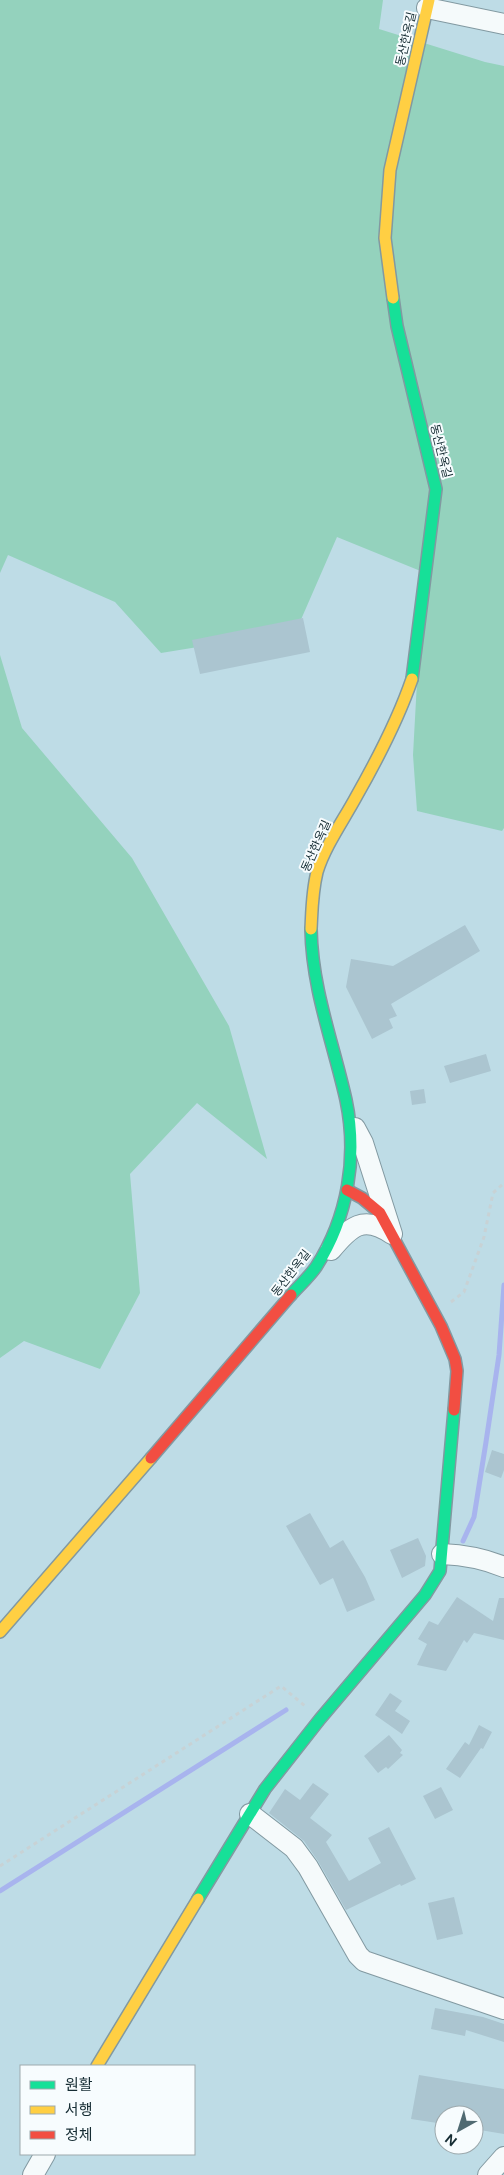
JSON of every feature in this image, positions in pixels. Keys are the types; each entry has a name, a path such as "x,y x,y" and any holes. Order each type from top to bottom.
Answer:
{"street":[{"path":"428,4 504,24"},
{"name":"동산한옥길","path":"0,1632 315,1268 337,1227 347,1190 352,1148 349,1117 320,1003 310,931 312,894 321,862 363,785 405,700 413,676 424,572 436,489 396,326 385,238 390,170 428,4"},
{"path":"349,1117 363,1143 392,1234"},
{"path":"97,2065 265,1789 320,1719 434,1584 440,1571 457,1371 452,1349 380,1214 362,1198 347,1190"},
{"path":"315,1268 345,1233 357,1226 372,1223 392,1234"},
{"path":"442,1554 471,1556 489,1560 504,1567"},
{"path":"250,1814 294,1848 308,1867 358,1955 364,1961 504,2009"},
{"path":"33,2175 44,2155"},
{"path":"488,2175 504,2156"}],"path":[{"path":"434,1314 464,1292 484,1237 493,1193 504,1183"},
{"path":"0,1866 281,1686 320,1719"}],"green space":[{"path":"0,0 383,0 379,29 485,62 504,66 504,828 502,831 417,811 413,755 423,572 337,537 296,631 161,653 115,602 8,555 0,573"},
{"path":"0,655 22,728 132,858 229,1026 267,1159 197,1103 130,1174 140,1293 100,1369 24,1341 0,1358"}],"building":[{"path":"303,618 310,652 200,674 192,640"},
{"path":"465,925 480,951 391,1004 397,1016 389,1019 393,1028 372,1039 346,987 351,959 393,966"},
{"path":"486,1054 491,1071 450,1083 444,1066"},
{"path":"424,1089 426,1103 412,1105 410,1091"},
{"path":"492,1450 504,1454 504,1470 501,1478 485,1472"},
{"path":"310,1513 330,1548 343,1540 365,1577 375,1600 347,1612 333,1578 320,1585 286,1526"},
{"path":"418,1538 426,1556 425,1566 402,1578 390,1550"},
{"path":"457,1597 493,1621 499,1598 504,1598 504,1640 474,1633 467,1643 464,1640 446,1671 417,1665 427,1644 418,1639 429,1621 438,1625"},
{"path":"390,1693 402,1701 395,1711 410,1721 402,1734 375,1715"},
{"path":"479,1725 492,1732 483,1749 481,1748 460,1778 446,1769 465,1742 469,1745"},
{"path":"389,1735 402,1750 400,1753 403,1755 388,1769 386,1767 378,1773 364,1756"},
{"path":"313,1783 329,1794 310,1818 332,1835 326,1842 349,1881 381,1863 368,1838 389,1827 416,1879 401,1886 400,1884 346,1910 318,1861 304,1841 269,1813 285,1789 300,1800"},
{"path":"441,1787 453,1810 435,1819 423,1796"},
{"path":"454,1897 463,1934 437,1940 428,1903"},
{"path":"435,2008 483,2017 504,2024 504,2042 466,2030 465,2036 431,2029"},
{"path":"419,2075 504,2089 504,2134 484,2131 484,2105 434,2105 434,2122 411,2119"}],"waterway":[{"path":"463,1541 474,1517 499,1355 504,1285"},
{"path":"0,1891 286,1710"}],"traffic: fast":[{"path":"393,298 397,326 436,489 412,679"},
{"path":"291,1295 313,1271 327,1248 343,1207 350,1165 351,1143 346,1100 319,994 312,951 311,929"},
{"path":"198,1899 265,1789 320,1719 425,1595 440,1571 454,1410"}],"traffic: slow":[{"path":"393,298 385,238 390,170 429,0"},
{"path":"311,929 312,901 320,862 387,740 412,679"},
{"path":"0,1632 151,1458"},
{"path":"98,2065 198,1899"}],"traffic: jam":[{"path":"347,1190 362,1198 380,1213 441,1326 455,1359 457,1371 454,1410"},
{"path":"151,1458 291,1295"}]}
